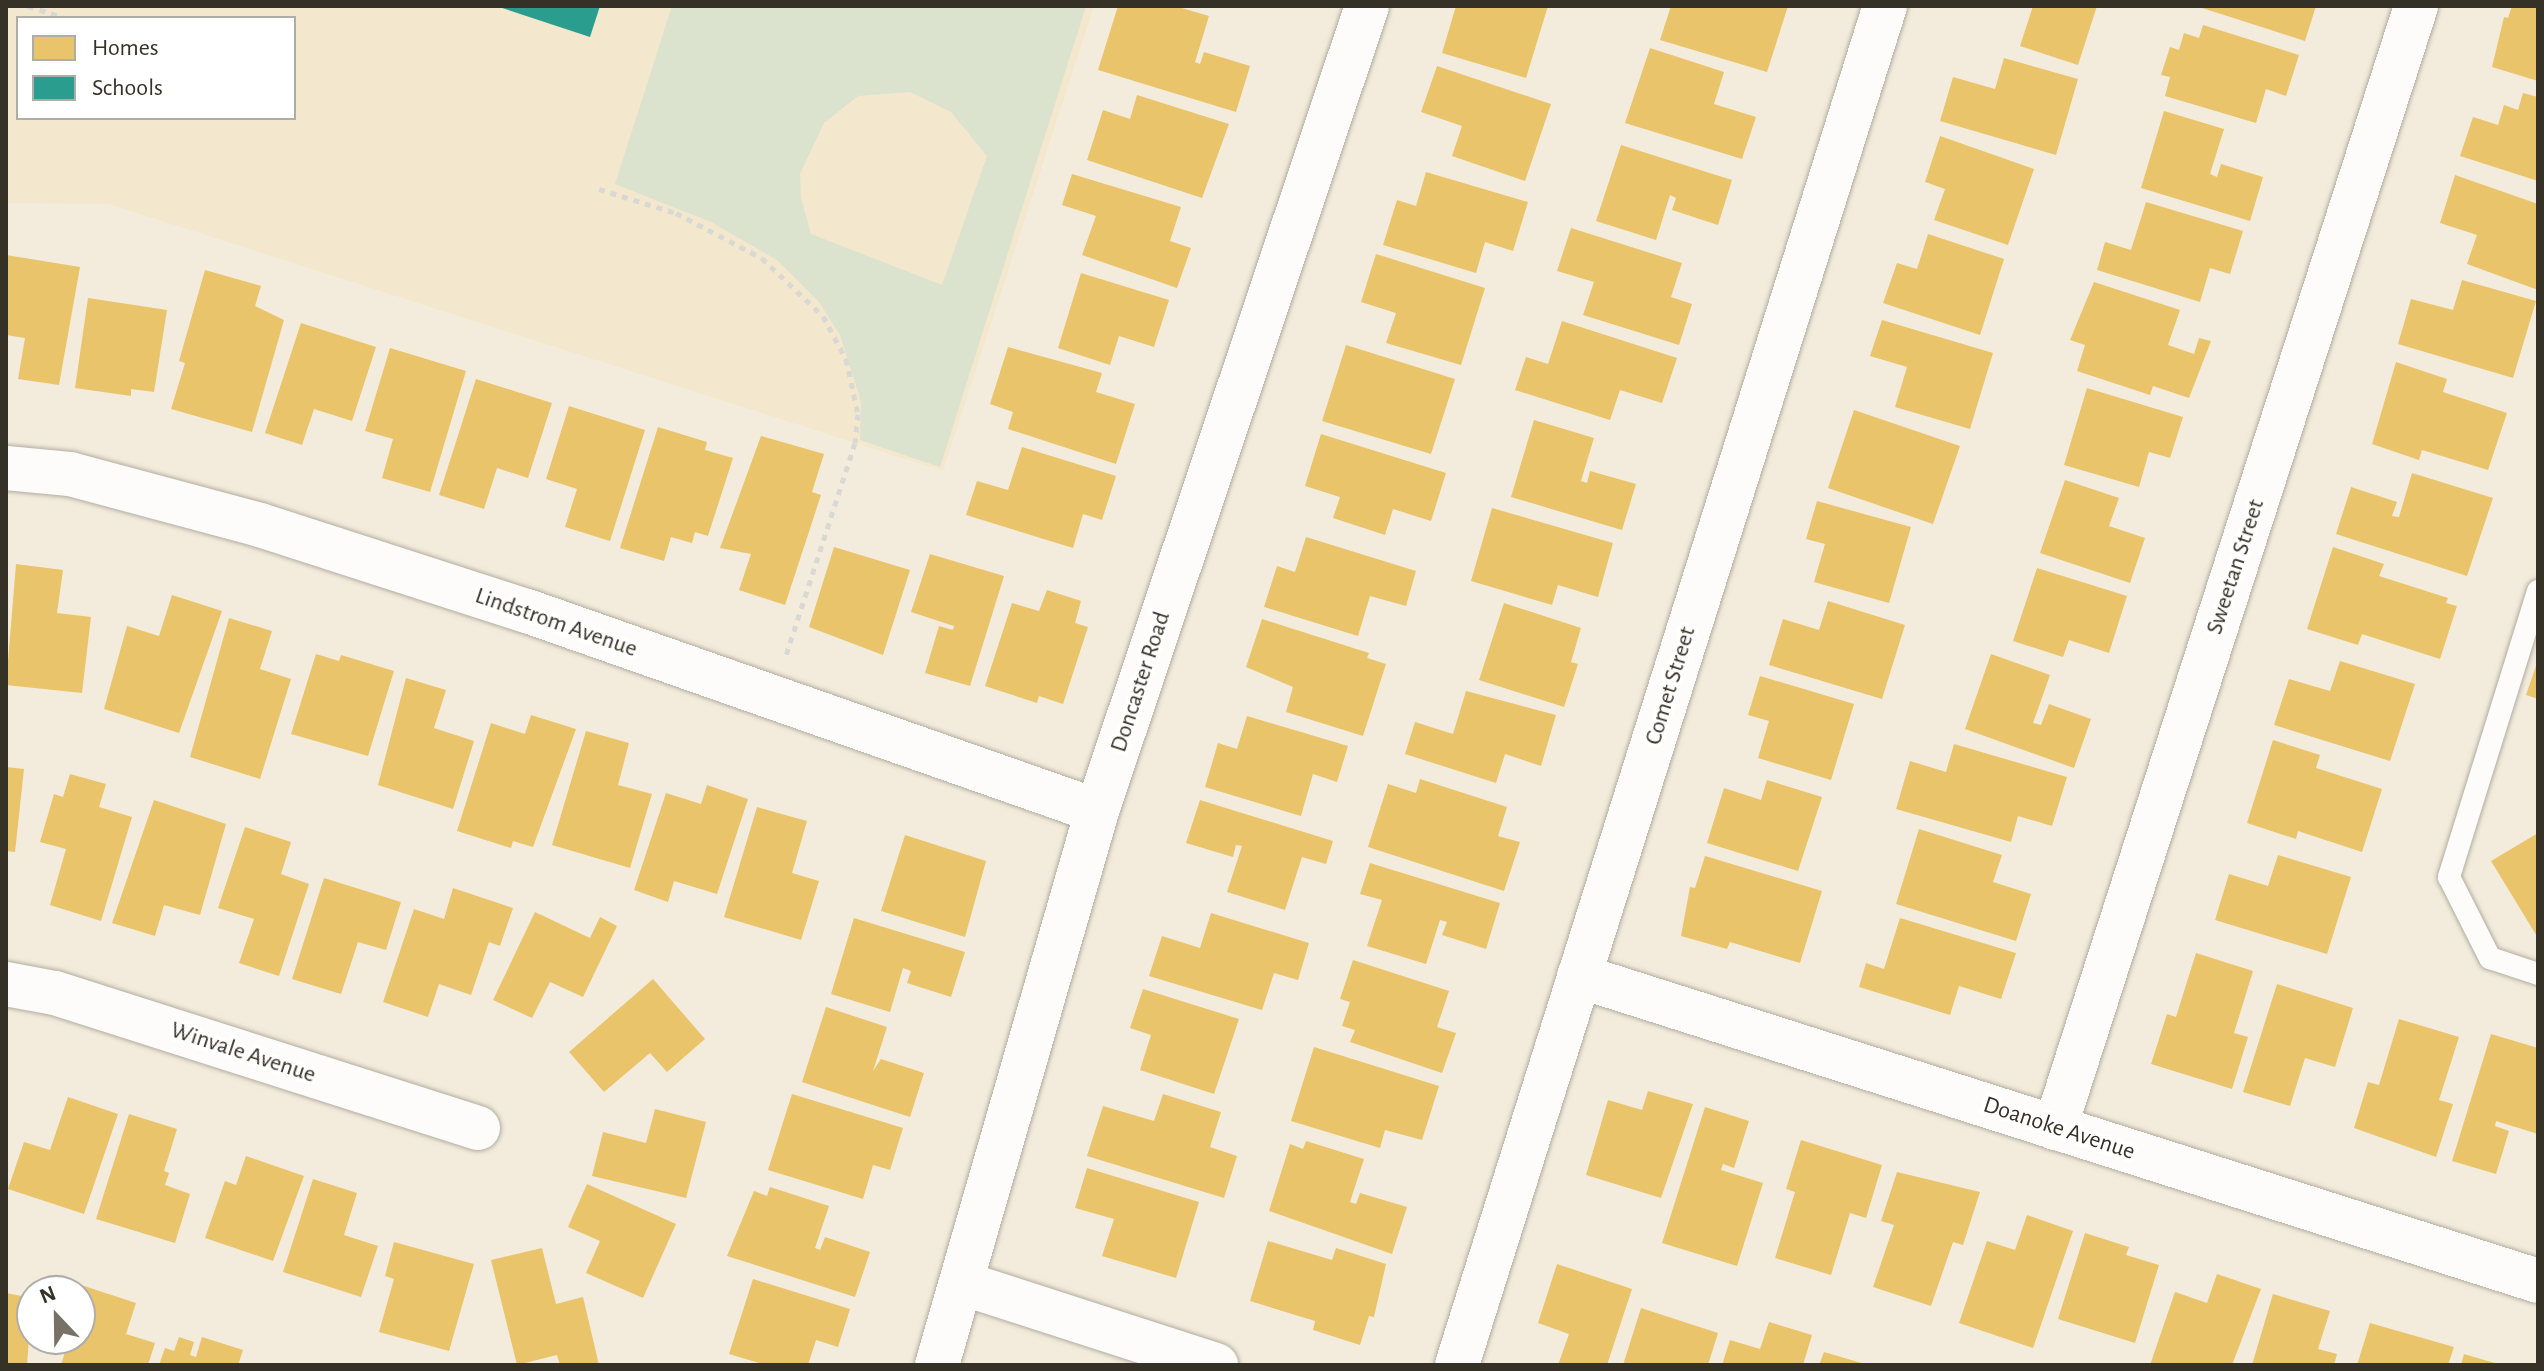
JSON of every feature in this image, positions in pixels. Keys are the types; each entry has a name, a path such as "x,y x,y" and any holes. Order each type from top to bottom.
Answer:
{"street":[{"name":"Doncaster Road","path":"937,1365 965,1284 1097,811 1367,6"},
{"name":"Comet Street","path":"1457,1365 1885,6"},
{"name":"Sweetan Street","path":"2055,1128 2416,6"},
{"name":"Lindstrom Avenue","path":"6,468 70,474 260,525 772,697 1097,811"},
{"name":"Doanoke Avenue","path":"1579,976 2538,1281"},
{"name":"Winvale Avenue","path":"6,984 55,993 478,1128"},
{"path":"965,1284 1216,1365"}],"lane":[{"path":"2538,591 2449,877 2490,958 2538,974"}],"path":[{"path":"28,6 60,16"},
{"path":"599,189 676,213 762,258 823,316 846,359 858,414 855,443 772,697"}],"shaded area":[{"path":"6,6 1094,6 943,471 109,204 6,203"}],"green space":[{"path":"672,6 1086,6 940,467 860,440 861,402 840,335 819,302 777,260 711,222 615,184","holes":["910,92 951,112 987,156 942,285 811,234 801,198 800,174 824,123 858,96"]}],"building: Homes":[{"path":"1118,6 1175,6 1209,16 1195,62 1200,64 1204,52 1250,66 1236,112 1098,70"},
{"path":"1456,6 1548,6 1526,78 1442,53"},
{"path":"1671,6 1788,6 1767,72 1660,40"},
{"path":"2033,6 2097,6 2078,65 2020,46"},
{"path":"2196,6 2316,6 2305,41"},
{"path":"2512,6 2538,6 2538,81 2492,67 2504,17 2508,18"},
{"path":"2203,25 2299,55 2286,96 2266,89 2256,123 2165,96 2170,77 2161,75 2170,47 2179,50 2184,33 2199,38"},
{"path":"1650,48 1724,72 1714,104 1756,117 1742,159 1625,123"},
{"path":"2004,58 2078,79 2056,155 1940,121 1953,77 1995,89"},
{"path":"1437,66 1551,104 1525,181 1452,156 1462,126 1421,112"},
{"path":"2523,93 2538,97 2538,181 2460,156 2473,117 2498,125 2504,105 2518,110"},
{"path":"1137,95 1229,124 1202,198 1087,160 1103,110 1130,119"},
{"path":"2164,111 2224,129 2210,174 2217,177 2221,164 2263,177 2250,221 2141,188"},
{"path":"1940,136 2034,169 2008,245 1934,220 1945,189 1925,182"},
{"path":"1621,145 1732,180 1718,225 1672,210 1676,198 1670,195 1656,240 1596,221"},
{"path":"1426,172 1528,202 1513,251 1485,242 1476,273 1383,245 1397,200 1416,206"},
{"path":"1072,174 1181,207 1170,241 1191,248 1177,288 1082,255 1096,216 1062,205"},
{"path":"2455,175 2538,204 2538,290 2467,264 2477,235 2440,223"},
{"path":"2146,202 2243,231 2230,274 2210,268 2200,302 2097,270 2105,242 2131,250"},
{"path":"1571,228 1682,263 1671,297 1692,304 1679,345 1583,315 1594,282 1557,271"},
{"path":"1928,234 2004,259 1980,335 1883,303 1897,263 1917,269"},
{"path":"1376,254 1485,288 1461,365 1386,343 1396,313 1361,302"},
{"path":"6,255 80,267 59,385 18,379 25,338 6,335"},
{"path":"205,270 261,286 255,306 284,320 252,432 171,409 185,363 179,361"},
{"path":"1081,273 1169,300 1154,347 1119,336 1110,365 1058,348"},
{"path":"2462,280 2536,301 2513,378 2398,344 2411,299 2453,310"},
{"path":"2094,282 2180,310 2168,345 2194,354 2199,338 2211,341 2189,398 2153,386 2150,395 2077,371 2085,345 2070,340"},
{"path":"88,298 167,310 154,392 131,389 131,396 75,388"},
{"path":"1882,320 1993,353 1970,429 1895,407 1907,367 1870,356"},
{"path":"1562,321 1677,358 1662,403 1620,390 1610,420 1515,390 1526,357 1548,364"},
{"path":"301,323 376,347 352,421 314,409 302,445 265,433"},
{"path":"1346,345 1455,379 1431,454 1322,421"},
{"path":"1008,347 1102,373 1096,392 1135,404 1116,464 1008,429 1013,412 990,404"},
{"path":"390,348 466,371 430,492 382,478 393,439 365,431"},
{"path":"2396,362 2447,379 2443,392 2507,413 2488,470 2422,450 2419,460 2372,444"},
{"path":"476,379 552,403 528,478 497,468 484,509 439,495"},
{"path":"2087,388 2183,417 2170,458 2149,452 2139,487 2064,465"},
{"path":"569,406 645,430 610,541 565,527 577,489 546,479"},
{"path":"1854,410 1960,446 1933,524 1828,488"},
{"path":"1534,420 1594,438 1581,481 1587,483 1590,471 1636,484 1622,530 1511,497"},
{"path":"658,427 707,442 705,450 733,458 708,536 695,532 692,543 671,537 664,561 620,548"},
{"path":"1321,434 1446,473 1431,521 1393,509 1385,535 1333,518 1340,497 1305,486"},
{"path":"761,436 824,454 812,492 821,495 785,605 739,590 751,554 720,548"},
{"path":"1022,447 1116,476 1102,520 1083,514 1073,548 966,515 977,481 1008,490"},
{"path":"2412,473 2493,498 2467,576 2336,534 2351,487 2397,502 2392,516 2399,517"},
{"path":"2065,480 2119,498 2109,526 2145,538 2130,583 2040,553"},
{"path":"1817,501 1911,527 1889,603 1814,582 1825,544 1806,539"},
{"path":"1492,508 1613,543 1598,597 1558,585 1552,605 1471,581"},
{"path":"1306,537 1416,571 1406,606 1370,596 1358,636 1264,607 1277,566 1295,572"},
{"path":"834,547 910,570 883,655 809,627"},
{"path":"2333,547 2384,564 2379,576 2448,598 2446,603 2457,606 2440,659 2362,634 2358,645 2307,629"},
{"path":"930,554 1004,576 970,686 925,673 939,626 953,630 954,626 911,612"},
{"path":"16,564 63,570 57,613 91,617 82,693 6,685"},
{"path":"2037,568 2127,596 2109,653 2069,640 2063,657 2013,641"},
{"path":"1047,590 1081,601 1075,623 1088,627 1063,704 1039,696 1037,703 985,686 1012,603 1039,611"},
{"path":"172,595 222,611 179,733 104,709 127,626 159,636"},
{"path":"1828,601 1905,625 1882,699 1769,665 1783,619 1819,630"},
{"path":"1504,603 1581,628 1571,662 1578,664 1564,707 1479,680"},
{"path":"229,618 272,631 260,669 291,679 260,779 190,757"},
{"path":"1262,619 1369,653 1367,658 1386,664 1363,736 1286,712 1293,687 1246,667"},
{"path":"316,654 339,661 341,655 394,671 368,756 291,734"},
{"path":"1991,654 2050,675 2033,723 2041,725 2049,704 2091,719 2074,768 1965,729"},
{"path":"2538,660 2538,699 2526,695"},
{"path":"2340,661 2415,684 2390,761 2274,725 2289,679 2330,691"},
{"path":"1760,676 1854,704 1831,780 1758,758 1769,721 1748,715"},
{"path":"406,678 446,690 434,728 474,741 453,809 378,785"},
{"path":"1466,691 1556,715 1541,766 1505,754 1496,783 1405,754 1415,722 1453,734"},
{"path":"531,715 576,729 533,847 513,841 511,848 457,831 491,723 525,734"},
{"path":"1247,716 1348,746 1337,782 1313,774 1301,816 1205,787 1218,743 1237,749"},
{"path":"586,731 629,743 618,785 652,794 630,868 552,845"},
{"path":"2273,740 2320,755 2316,768 2382,789 2362,852 2298,831 2296,839 2247,823"},
{"path":"1954,744 2067,777 2052,826 2018,816 2011,842 1896,809 1910,761 1946,772"},
{"path":"6,767 24,769 15,852 6,851"},
{"path":"70,774 106,784 99,807 132,817 101,921 50,905 66,849 40,842 54,794 63,797"},
{"path":"1420,779 1507,807 1498,836 1520,842 1504,891 1368,847 1388,784 1416,793"},
{"path":"1767,780 1822,797 1798,871 1707,843 1724,788 1761,800"},
{"path":"707,785 748,799 717,894 674,881 668,902 634,890 666,793 701,804"},
{"path":"154,800 226,824 200,915 164,905 155,936 112,923"},
{"path":"1200,800 1333,841 1326,864 1302,857 1285,910 1227,892 1242,846 1236,845 1233,857 1186,843"},
{"path":"757,807 807,821 792,873 819,881 801,940 724,917"},
{"path":"245,827 291,842 281,874 309,884 279,976 239,963 254,919 218,908"},
{"path":"1919,829 2002,855 1993,882 2031,894 2016,941 1896,904"},
{"path":"2538,833 2538,938 2491,861"},
{"path":"905,835 986,861 965,937 881,911"},
{"path":"2278,855 2351,877 2327,954 2215,920 2229,874 2268,886"},
{"path":"1705,856 1822,891 1800,963 1730,942 1727,949 1681,936 1690,887 1695,888"},
{"path":"1370,863 1500,903 1486,949 1442,935 1447,922 1440,920 1426,964 1367,946 1382,900 1360,894"},
{"path":"324,878 401,902 386,950 358,942 341,994 292,979"},
{"path":"453,888 513,908 500,946 489,942 471,995 439,984 428,1017 383,1002 414,909 444,919"},
{"path":"535,912 590,938 600,917 617,926 583,997 550,982 532,1018 493,1000"},
{"path":"1211,913 1309,943 1298,980 1274,973 1262,1010 1149,976 1162,936 1200,948"},
{"path":"854,918 965,952 951,997 907,983 911,971 903,968 890,1012 831,994"},
{"path":"1900,918 2016,953 2001,999 1959,986 1950,1015 1859,987 1866,963 1884,969"},
{"path":"2196,953 2253,971 2234,1033 2248,1037 2232,1089 2151,1064 2167,1014 2176,1017"},
{"path":"1353,960 1449,991 1437,1027 1456,1033 1442,1073 1350,1042 1355,1030 1342,1026 1350,1002 1340,999"},
{"path":"653,979 705,1039 667,1072 650,1053 604,1092 569,1052"},
{"path":"2277,984 2353,1008 2335,1067 2305,1058 2290,1106 2243,1092"},
{"path":"1143,989 1239,1019 1214,1094 1140,1070 1151,1035 1130,1028"},
{"path":"826,1007 887,1027 873,1071 881,1059 924,1073 910,1117 802,1082"},
{"path":"2399,1019 2459,1037 2439,1100 2453,1104 2436,1157 2354,1128 2368,1082 2379,1085"},
{"path":"2491,1034 2538,1048 2538,1134 2496,1121 2495,1126 2509,1131 2496,1174 2452,1161"},
{"path":"1314,1047 1439,1086 1422,1140 1385,1130 1380,1148 1291,1121"},
{"path":"1648,1091 1693,1104 1661,1198 1586,1175 1608,1100 1642,1110"},
{"path":"792,1094 903,1128 890,1170 873,1165 863,1199 768,1170"},
{"path":"1163,1094 1221,1112 1210,1147 1237,1156 1224,1198 1087,1156 1103,1106 1154,1121"},
{"path":"68,1097 118,1114 84,1214 8,1189 24,1142 50,1150"},
{"path":"1705,1107 1749,1121 1734,1168 1723,1164 1721,1170 1763,1183 1737,1266 1662,1243"},
{"path":"655,1109 706,1122 686,1198 592,1176 603,1132 646,1143"},
{"path":"129,1114 177,1129 164,1171 169,1173 165,1185 190,1194 175,1243 96,1219"},
{"path":"1801,1140 1882,1165 1866,1218 1850,1213 1831,1275 1775,1258 1795,1192 1786,1189"},
{"path":"1306,1141 1364,1159 1350,1202 1356,1204 1360,1193 1407,1207 1392,1254 1269,1211 1290,1144 1303,1149"},
{"path":"246,1156 304,1176 273,1261 205,1238 225,1181 236,1185"},
{"path":"1087,1168 1199,1202 1176,1278 1102,1256 1114,1219 1075,1208"},
{"path":"1897,1172 1980,1192 1963,1245 1953,1242 1931,1306 1873,1287 1894,1225 1881,1221"},
{"path":"313,1179 357,1193 344,1235 378,1246 361,1297 283,1272"},
{"path":"587,1184 676,1224 643,1298 586,1273 600,1241 568,1227"},
{"path":"770,1187 829,1206 815,1248 820,1250 825,1237 870,1252 855,1297 727,1256 754,1191 767,1196"},
{"path":"2027,1215 2073,1231 2033,1348 1959,1323 1987,1241 2015,1250"},
{"path":"2085,1233 2129,1247 2126,1255 2159,1265 2135,1343 2058,1319"},
{"path":"1268,1241 1332,1260 1336,1248 1386,1264 1374,1317 1369,1316 1360,1345 1313,1330 1315,1321 1250,1301"},
{"path":"394,1242 474,1264 449,1351 379,1332 394,1279 385,1276"},
{"path":"542,1248 556,1304 583,1297 599,1365 560,1365 557,1355 517,1365 491,1260"},
{"path":"1557,1264 1632,1289 1607,1365 1558,1365 1569,1334 1538,1323"},
{"path":"2217,1274 2261,1289 2232,1365 2150,1365 2175,1292 2207,1303"},
{"path":"753,1279 850,1309 838,1347 816,1340 808,1365 766,1365 729,1354"},
{"path":"96,1290 136,1303 126,1334 155,1343 148,1365 61,1365 64,1355 96,1355"},
{"path":"6,1293 16,1295 16,1355 28,1355 27,1365 6,1365"},
{"path":"2273,1294 2330,1311 2318,1349 2337,1354 2334,1365 2252,1365"},
{"path":"1641,1308 1718,1333 1708,1365 1623,1365"},
{"path":"1769,1322 1812,1335 1803,1365 1722,1365 1730,1340 1760,1349"},
{"path":"2370,1323 2454,1347 2448,1365 2357,1365"},
{"path":"179,1337 194,1342 190,1355 196,1357 202,1337 243,1350 238,1365 159,1365 165,1348 174,1351"},
{"path":"1824,1352 1865,1364 1865,1365 1819,1365"},
{"path":"2464,1354 2498,1364 2461,1365"}],"building: Schools":[{"path":"496,6 600,6 590,37"}]}
